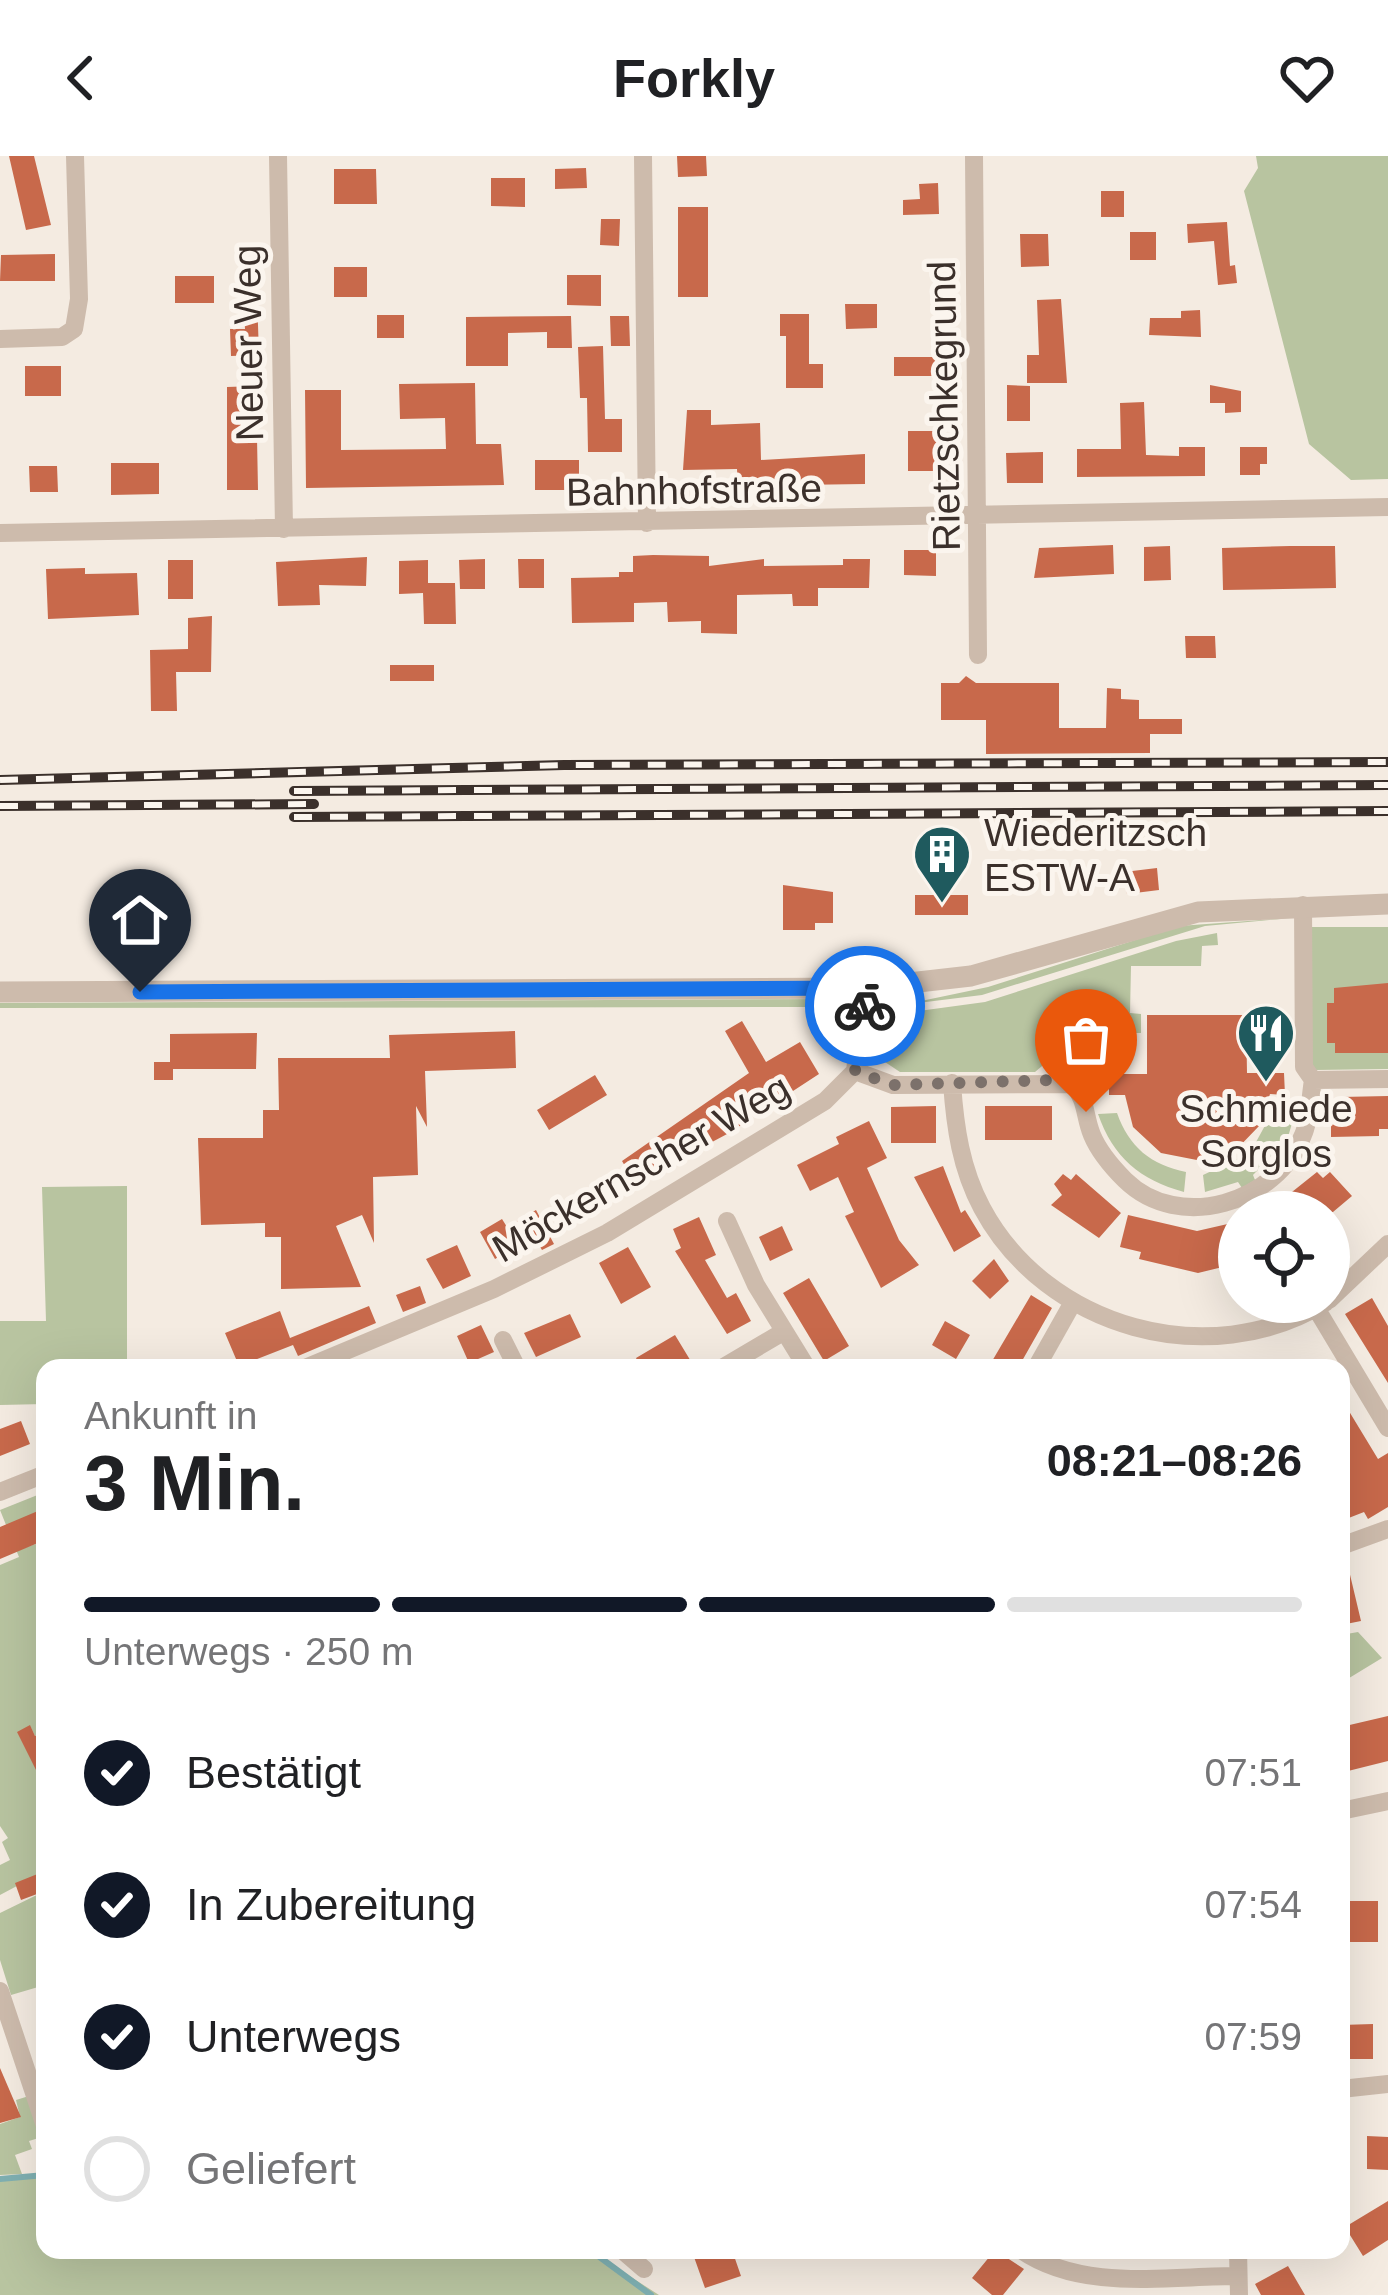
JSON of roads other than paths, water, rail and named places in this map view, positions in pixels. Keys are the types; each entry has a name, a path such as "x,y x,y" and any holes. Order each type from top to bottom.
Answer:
{"street":[{"path":"0,339 62,337 74,329 79,299 76,156"},
{"name":"Neuer Weg","path":"278,156 284,529"},
{"path":"643,156 647,523"},
{"name":"Rietzschkegrund","path":"974,156 979,655"},
{"name":"Bahnhofstraße","path":"0,533 1388,507"},
{"path":"0,992 865,988 971,976 1198,912 1388,904"},
{"path":"865,988 855,1071 893,1085 1072,1084 1084,1096 1092,1135 1130,1185 1162,1202 1196,1207 1232,1202 1263,1187 1287,1162 1303,1135 1313,1080 1304,1066 1303,905"},
{"name":"Möckernscher Weg","path":"327,1359 441,1313 607,1233 824,1101 855,1071"},
{"path":"1313,1080 1388,1079"},
{"path":"952,1083 961,1154 983,1211 1030,1272 1072,1304 1134,1327 1198,1337 1260,1330 1277,1323"},
{"path":"727,1221 801,1359"},
{"path":"1350,1279 1388,1244"},
{"path":"1041,1359 1072,1304"},
{"path":"1334,1323 1388,1428"},
{"path":"737,1359 783,1332"},
{"path":"503,1340 512,1359"},
{"path":"0,1492 36,1478"},
{"path":"1350,1543 1388,1529"},
{"path":"1350,1808 1388,1801"},
{"path":"0,1991 36,2099"},
{"path":"1350,2089 1388,2084"},
{"path":"632,2259 644,2269"},
{"path":"1035,2259 1049,2269 1083,2276 1239,2286"}],"waterway":[{"path":"0,2179 36,2176"},
{"path":"602,2259 651,2295"}],"railway":[{"path":"0,780 564,765 1388,762"},
{"path":"294,791 1388,785"},
{"path":"0,806 314,804"},
{"path":"294,817 1388,811"}],"place":[{"name":"Wiederitzsch ESTW-A","path":"942,905"},
{"name":"Schmiede Sorglos","path":"1266,1084"}]}
